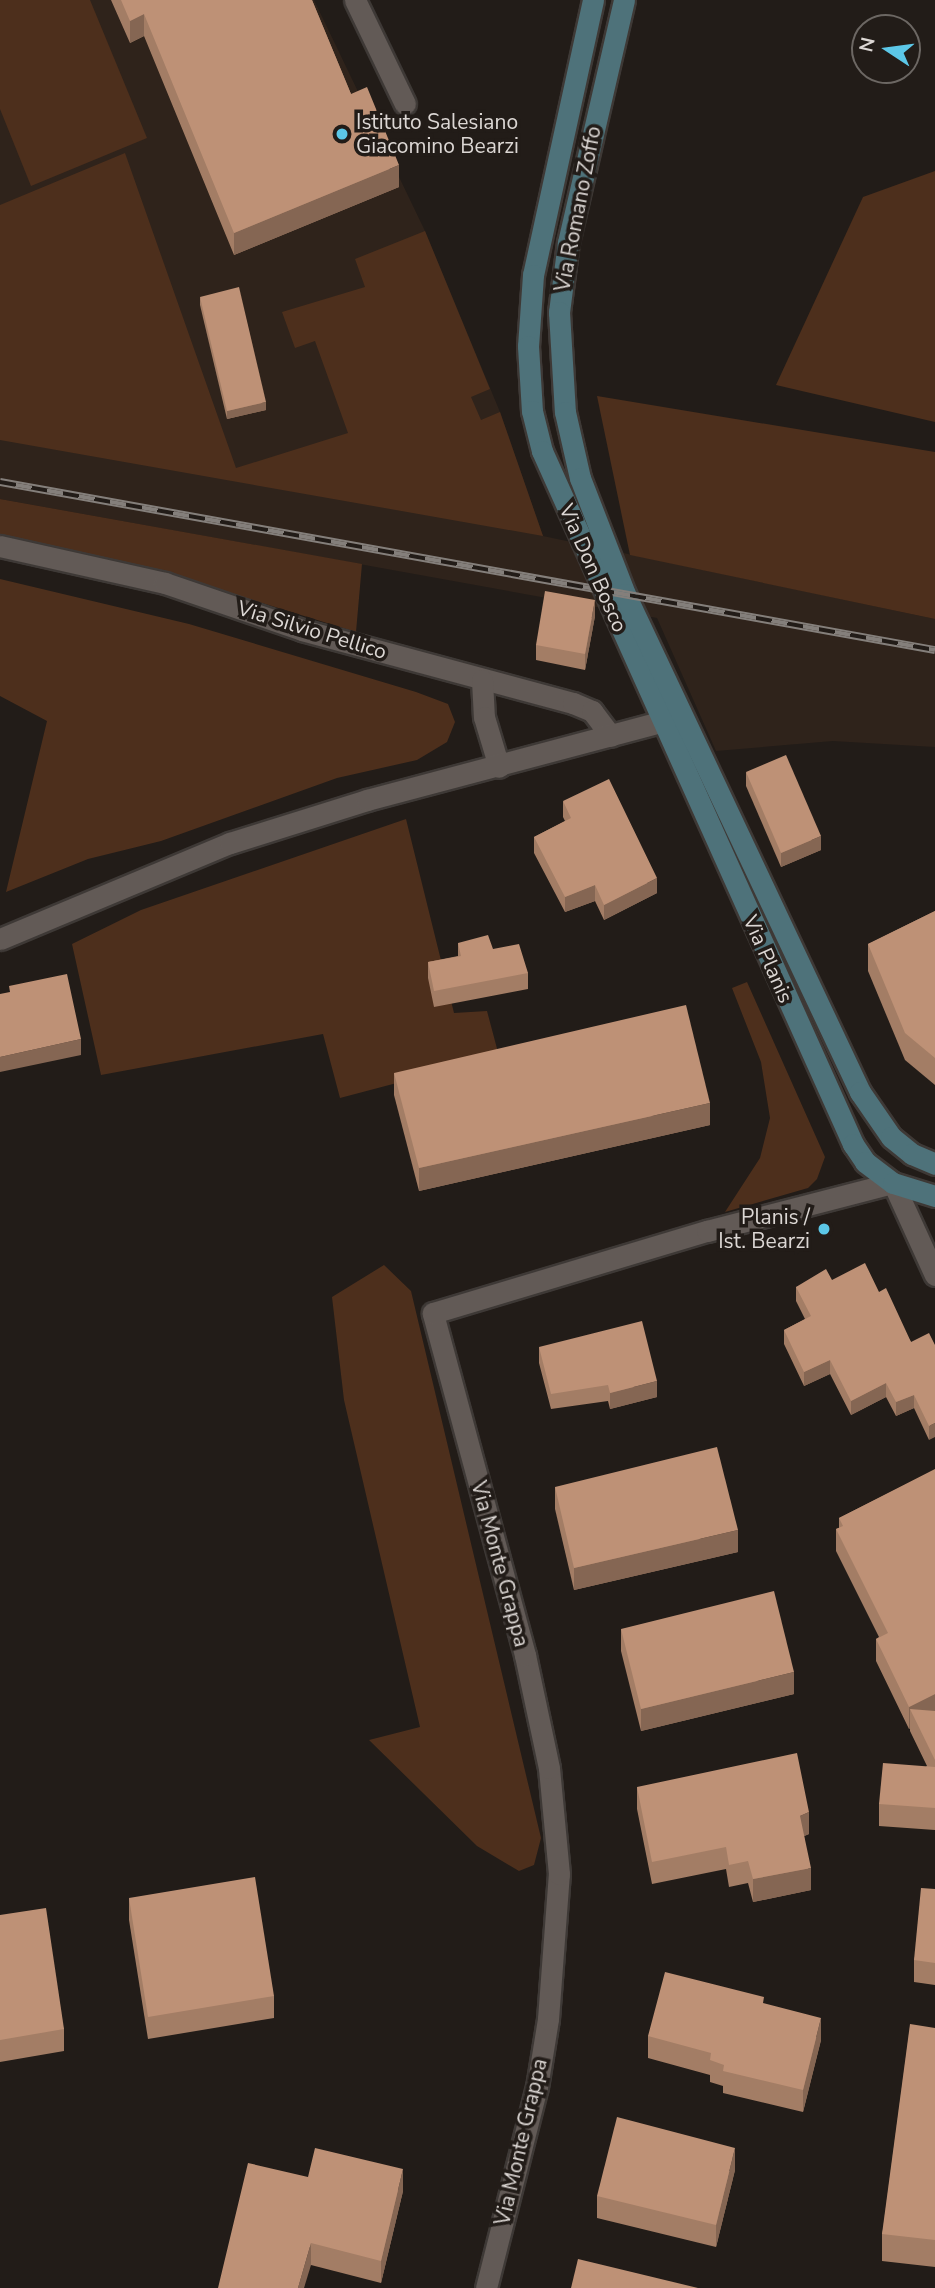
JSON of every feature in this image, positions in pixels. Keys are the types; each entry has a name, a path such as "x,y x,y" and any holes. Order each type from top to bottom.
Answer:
{"street":[{"path":"355,0 405,104"},
{"name":"Via Romano Zoffo","path":"532,411 528,346 533,275 593,0"},
{"name":"Via Romano Zoffo","path":"602,540 580,478 565,412 559,313 568,242 624,0"},
{"name":"Via Don Bosco","path":"532,411 557,491 672,719"},
{"name":"Via Don Bosco","path":"602,540 672,719"},
{"name":"Via Silvio Pellico","path":"0,546 165,583 302,630 573,703 592,711 611,736"},
{"path":"482,680 484,717 499,767"},
{"path":"0,939 230,843 367,800 672,719"},
{"name":"Via Planis","path":"672,719 875,1119 912,1154 935,1164"},
{"name":"Via Planis","path":"672,719 853,1144 865,1162 893,1183 935,1196"},
{"path":"912,1154 893,1183 935,1275"},
{"name":"Via Monte Grappa","path":"486,2288 537,2087 555,1948 559,1874 549,1768 524,1655 433,1313 707,1231 893,1183"}],"shaded area":[{"path":"0,0 314,0 425,231 500,412 543,536 935,619 935,747 833,741 716,751 657,618 0,499"},
{"path":"0,0 90,0 147,138 31,186 0,109"},
{"path":"125,153 236,468 348,433 315,341 295,348 282,312 365,287 355,259 425,231 490,389 471,397 481,420 500,412 543,536 0,440 0,205"},
{"path":"935,171 935,422 776,385 863,197"},
{"path":"597,396 935,452 935,619 630,555"},
{"path":"0,499 362,564 356,632 162,572 0,536"},
{"path":"0,579 189,624 416,692 448,704 455,722 447,742 417,760 337,778 161,841 88,859 6,892 47,721 0,696"},
{"path":"406,819 454,1013 487,1011 499,1056 340,1098 323,1034 101,1075 72,944 141,910"},
{"path":"747,982 825,1157 817,1179 808,1188 725,1212 760,1158 770,1118 761,1062 732,988"},
{"path":"384,1265 411,1291 541,1838 534,1865 519,1871 477,1846 369,1740 420,1727 344,1400 332,1297"}],"building":[{"path":"121,0 312,0 351,94 367,87 399,165 234,233 144,14 130,21"},
{"path":"239,287 266,402 227,411 200,297"},
{"path":"545,591 595,600 585,654 536,645"},
{"path":"786,755 821,836 781,853 746,772"},
{"path":"609,779 657,878 604,905 595,885 565,897 534,837 571,818 563,801"},
{"path":"935,911 935,1058 905,1033 868,944"},
{"path":"488,935 493,949 519,944 528,973 434,991 428,962 461,956 458,943"},
{"path":"67,974 81,1039 0,1057 0,994 10,992 9,986"},
{"path":"686,1005 710,1103 419,1168 394,1073"},
{"path":"865,1263 879,1292 886,1288 911,1342 929,1333 935,1345 935,1423 929,1426 914,1395 896,1402 886,1383 851,1401 830,1360 804,1372 784,1330 811,1316 796,1287 826,1269 832,1280"},
{"path":"642,1321 657,1381 610,1393 608,1385 551,1394 539,1347"},
{"path":"717,1447 738,1530 574,1568 555,1487"},
{"path":"935,1469 935,1694 909,1707 876,1639 888,1633 836,1529 843,1526 839,1518"},
{"path":"774,1591 794,1672 641,1709 621,1629"},
{"path":"910,1709 935,1711 935,1760"},
{"path":"797,1753 809,1812 800,1816 811,1868 753,1879 748,1861 729,1865 726,1847 652,1862 637,1787"},
{"path":"883,1763 935,1767 935,1808 879,1804"},
{"path":"255,1877 274,1996 148,2017 129,1898"},
{"path":"921,1888 935,1889 935,1963 914,1960"},
{"path":"46,1908 64,2029 0,2040 0,1915"},
{"path":"665,1972 764,1997 763,2003 821,2018 803,2090 723,2071 724,2065 710,2060 711,2053 648,2036"},
{"path":"910,2024 935,2028 935,2240 882,2234"},
{"path":"617,2117 735,2148 716,2225 597,2196"},
{"path":"315,2148 403,2169 381,2261 311,2243 298,2288 218,2288 248,2163 308,2177"},
{"path":"578,2259 698,2288 571,2288"}],"railway":[{"path":"0,482 935,650"}],"place":[{"name":"Istituto Salesiano Giacomino Bearzi","path":"342,134"},
{"name":"Planis / Ist. Bearzi","path":"824,1229"}]}
